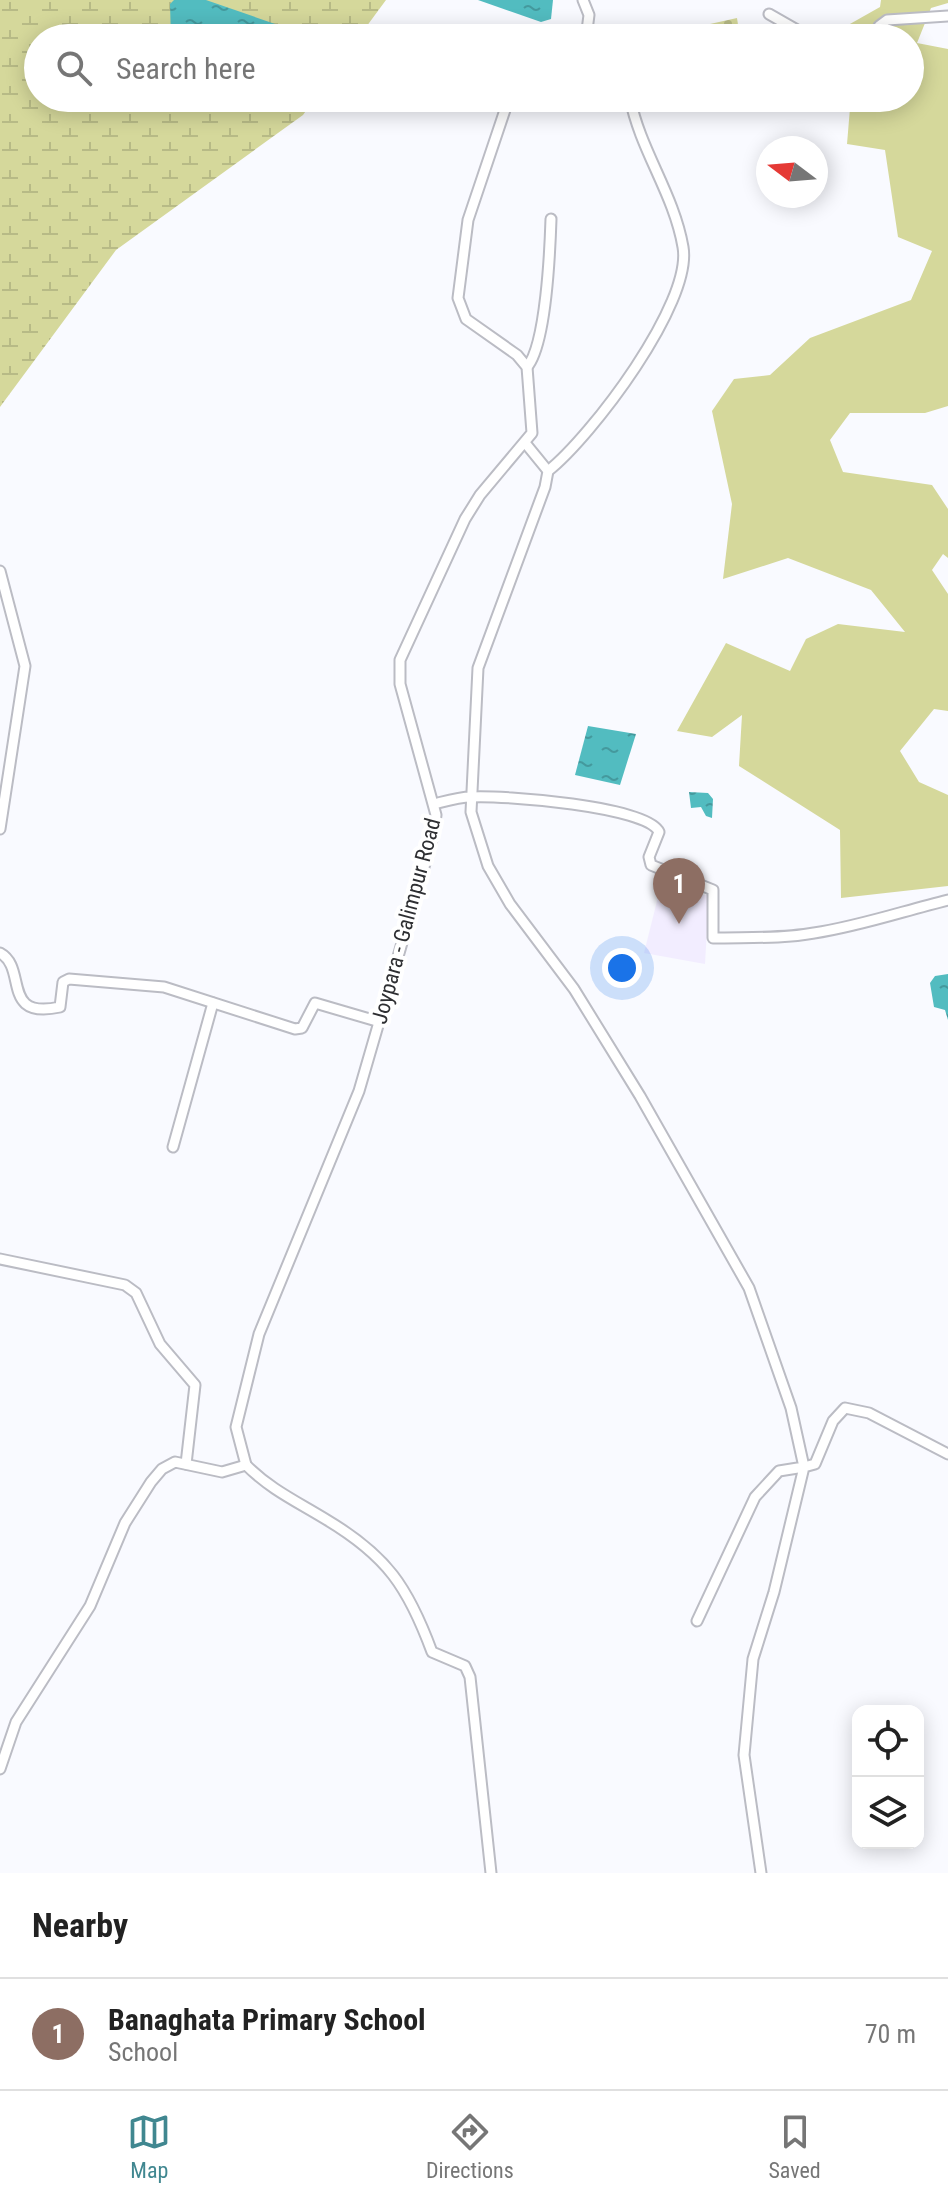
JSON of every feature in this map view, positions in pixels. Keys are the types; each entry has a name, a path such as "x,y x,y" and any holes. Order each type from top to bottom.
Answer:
{"street":[{"path":"583,0 589,15 588,24"},
{"path":"769,14 786,24"},
{"path":"882,24 887,20 948,16"},
{"path":"504,112 468,220 458,298 466,319 517,355 527,367 533,419 526,444 548,471"},
{"path":"632,112 635,127 665,192 683,245 684,261 665,314 641,360 589,432 548,471 532,527 478,668 470,796 488,866 510,904 574,989 640,1096 749,1288 791,1408 804,1467 774,1592 753,1659 744,1755 761,1873"},
{"path":"527,367 534,356 542,320 551,219"},
{"name":"Joypara - Galimpur Road","path":"246,1465 236,1427 259,1334 335,1155 380,1022 433,836 434,804 400,684 400,660 406,640 465,519 480,495 526,444"},
{"path":"0,571 25,666 0,829"},
{"path":"434,804 470,796 591,805 656,826 659,840 648,861 663,872 713,890 713,938 812,934 867,924 885,915 948,900"},
{"path":"0,953 10,959 13,990 18,1000 29,1006 60,1007 63,982 69,979 164,987 295,1029 302,1028 315,1003 380,1022"},
{"path":"173,1147 213,1003"},
{"path":"0,1259 112,1281 136,1293 160,1344 195,1385 186,1464"},
{"path":"697,1621 755,1497 779,1471 815,1464 833,1421 845,1408 869,1413 948,1454"},
{"path":"0,1769 16,1722 90,1606 125,1523 162,1469 175,1462 222,1472 246,1465 275,1492 358,1539 388,1567 415,1605 432,1652 465,1666 470,1677 491,1873"}],"shaded area":[{"path":"659,893 709,895 705,964 644,953"}],"green space":[{"path":"0,0 386,0 368,24 24,24 24,112 305,112 116,250 0,407"},
{"path":"881,0 948,0 948,3 931,8 924,26 850,24 880,7"},
{"path":"737,18 738,24 710,24"},
{"path":"924,44 948,49 948,406 925,413 850,413 830,440 843,472 932,485 948,509 948,558 943,554 932,570 948,594 948,711 934,709 900,751 919,782 948,795 948,886 841,898 840,830 739,766 742,715 712,737 677,731 726,643 790,671 806,639 838,624 905,632 871,590 788,558 723,579 732,504 712,411 734,379 770,375 810,338 911,300 932,251 898,237 885,150 847,144 850,112 924,112"}],"water":[{"path":"174,0 206,0 275,24 171,24 170,4"},
{"path":"478,0 553,0 551,19 541,22"},
{"path":"588,726 636,734 620,785 575,775"},
{"path":"689,792 708,793 713,799 712,818 706,816 701,807 691,808"},
{"path":"948,974 948,1020 945,1010 934,1007 930,983 935,976"}],"place":[{"name":"Banaghata Primary School","path":"679,924"}]}
